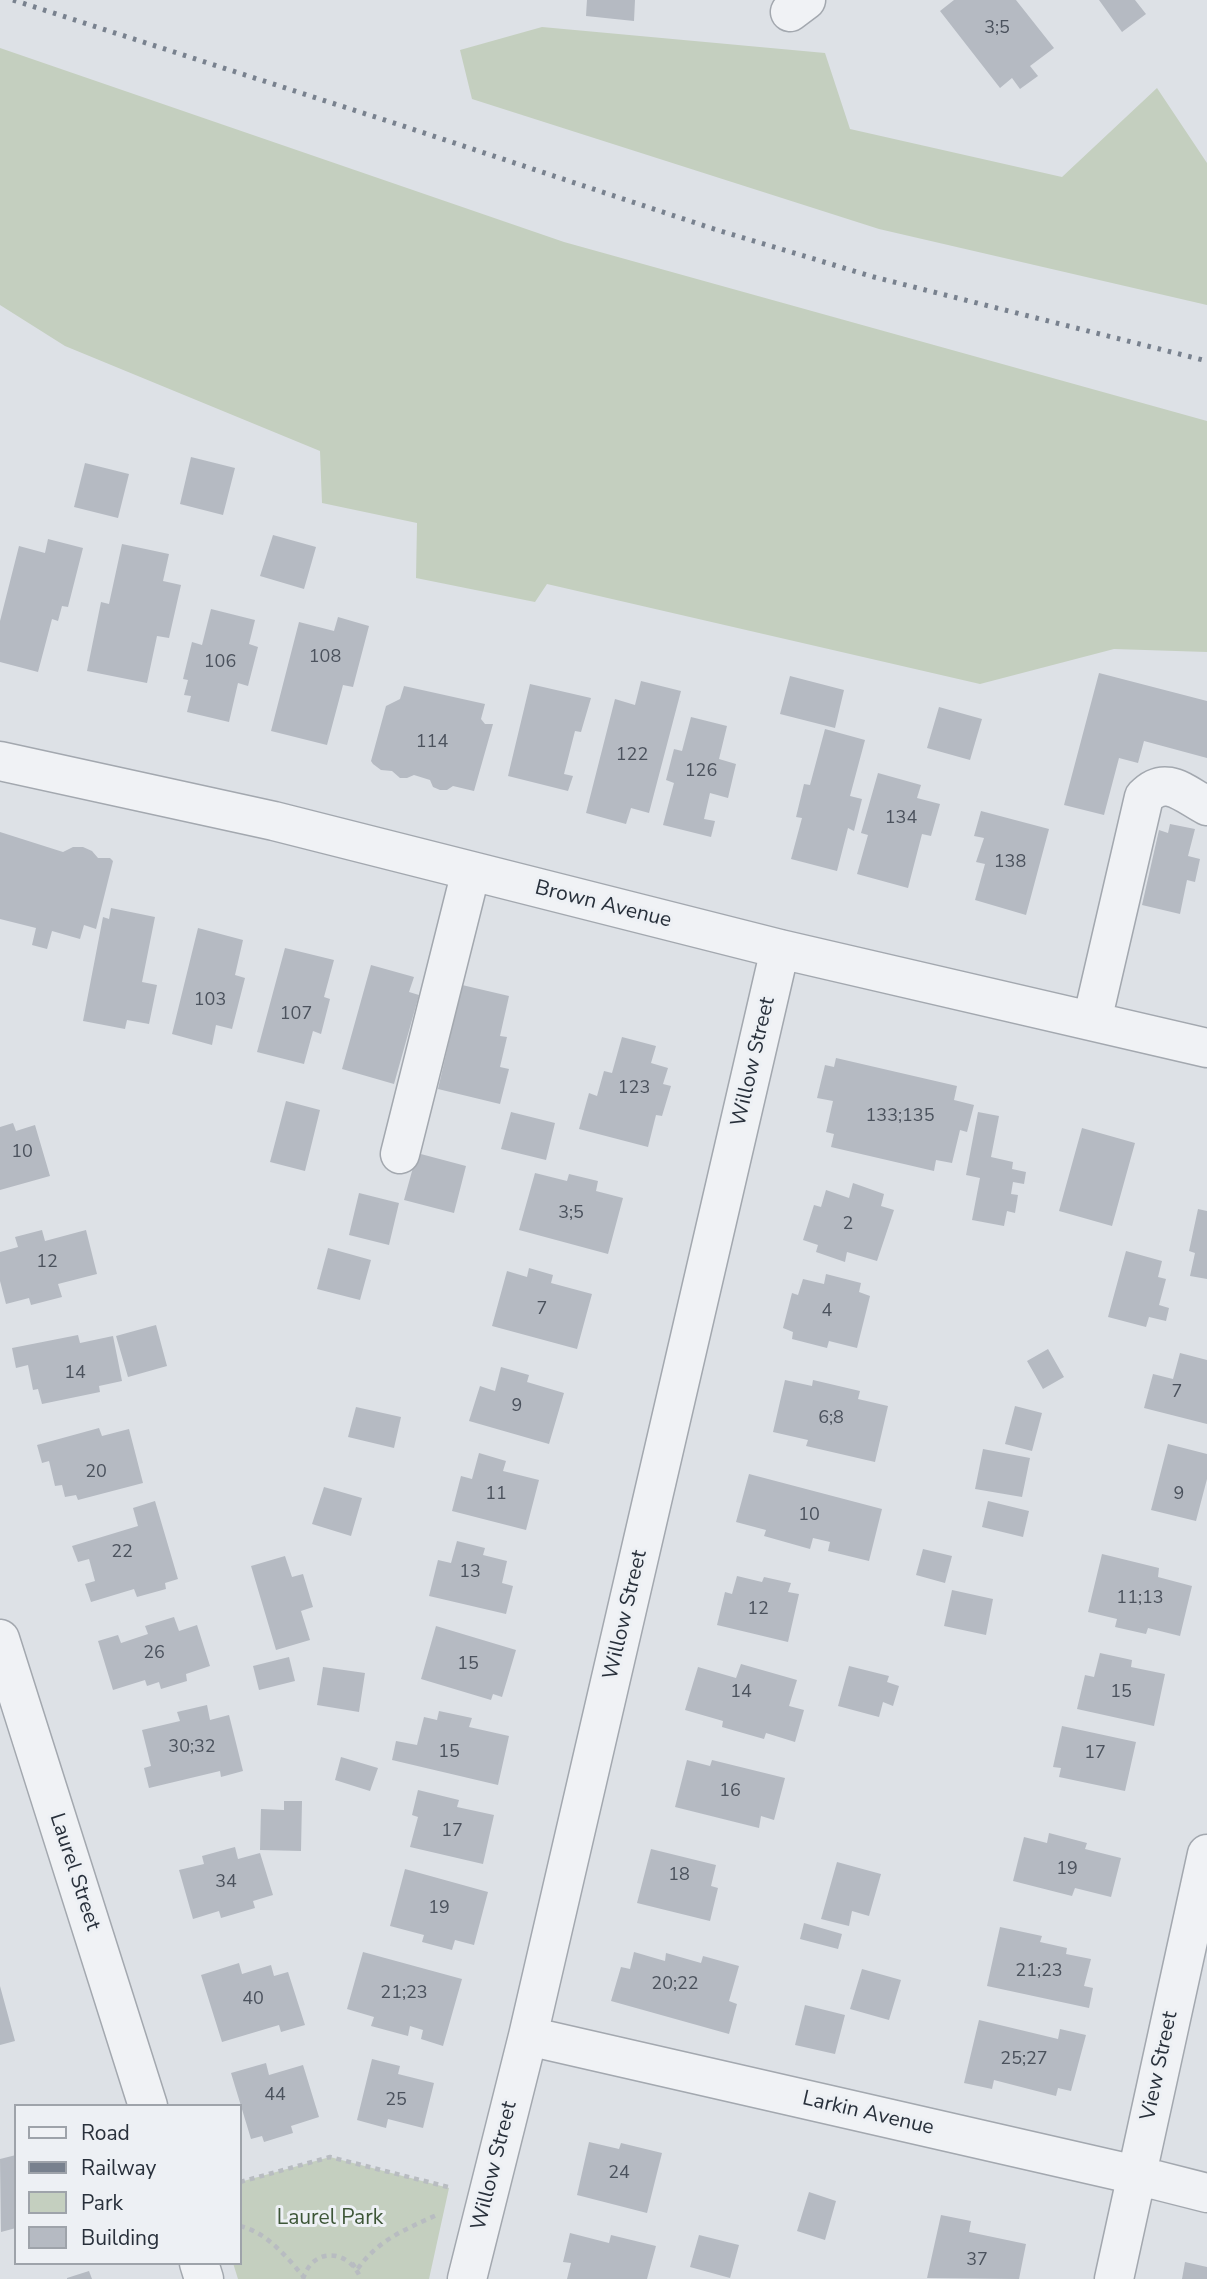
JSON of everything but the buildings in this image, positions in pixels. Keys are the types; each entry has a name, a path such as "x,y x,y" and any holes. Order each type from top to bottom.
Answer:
{"street":[{"name":"Brown Avenue","path":"0,761 274,821 780,949 1207,1048"},
{"path":"1092,1021 1144,797 1151,789 1160,785 1170,786 1207,806"},
{"path":"400,1154 471,871"},
{"name":"Willow Street","path":"467,2279 528,2036 780,949"},
{"name":"Laurel Street","path":"0,1639 147,2104"},
{"name":"View Street","path":"1114,2279 1207,1854"},
{"name":"Larkin Avenue","path":"528,2036 1207,2193"}],"path":[{"path":"242,2181 330,2157 448,2187"},
{"path":"357,2270 378,2246 399,2232 442,2213"},
{"path":"242,2227 258,2233 285,2255 303,2277 315,2260 334,2255 352,2263 361,2279"}],"green space":[{"path":"542,27 825,53 850,129 1062,177 1157,88 1207,163 1207,305 879,229 472,99 460,50"},
{"path":"0,48 564,242 1207,421 1207,652 1114,649 980,684 547,584 535,602 416,578 417,523 322,503 320,451 65,346 0,305"},
{"name":"Laurel Park","path":"330,2157 449,2188 429,2279 238,2279 234,2265 242,2265 242,2181"}],"railway":[{"path":"13,0 714,229 874,277 1207,361"}]}
